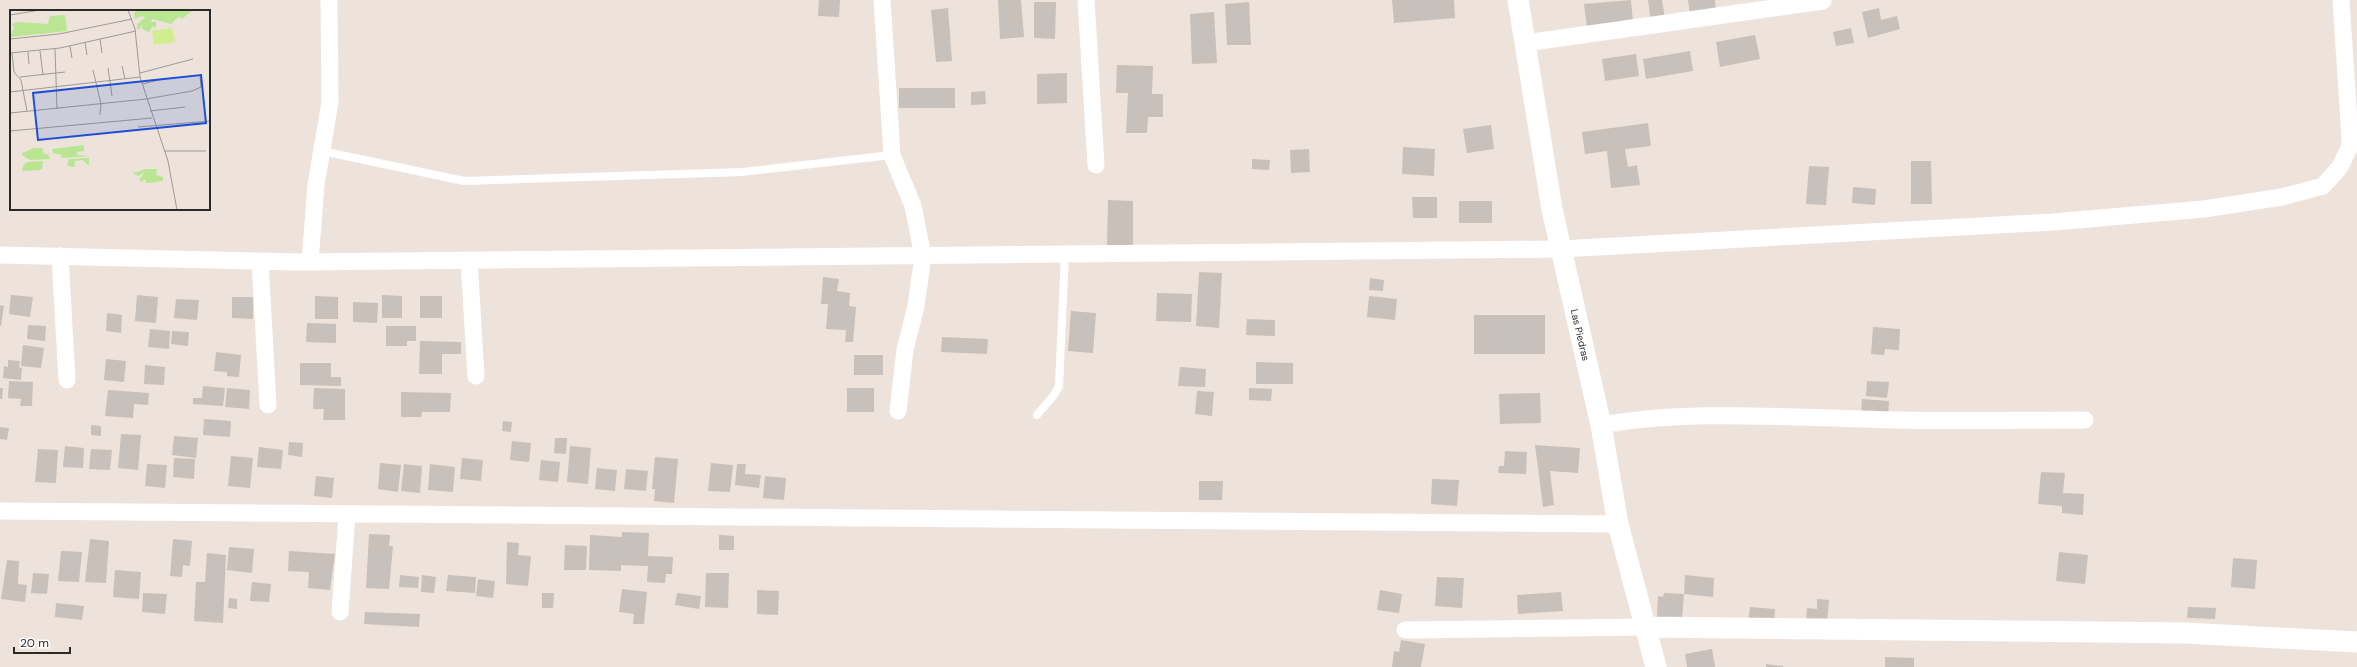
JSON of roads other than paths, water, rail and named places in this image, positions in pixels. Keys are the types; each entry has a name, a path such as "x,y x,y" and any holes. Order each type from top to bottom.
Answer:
{"street":[{"path":"310,262 316,185 330,102 329,0"},
{"path":"882,0 892,155 913,206 923,256 916,306 905,350 898,411"},
{"path":"1086,0 1096,165"},
{"name":"Las Piedras","path":"1518,0 1552,209 1601,425 1618,524 1656,667"},
{"path":"0,255 310,262 1561,249 2045,222 2204,209 2282,197 2323,186 2340,168 2347,153 2350,138 2341,0"},
{"path":"1525,43 1823,1"},
{"path":"60,256 67,380"},
{"path":"469,260 476,376"},
{"path":"260,261 268,405"},
{"path":"1601,425 1660,418 1754,416 1885,420 2085,420"},
{"path":"0,511 347,515 1618,524"},
{"path":"340,612 347,515"},
{"path":"1405,630 1646,627 2184,633 2357,642"}],"lane":[{"path":"322,150 464,181 742,172 892,155"},
{"path":"1037,415 1054,395 1059,386 1065,254"}]}
